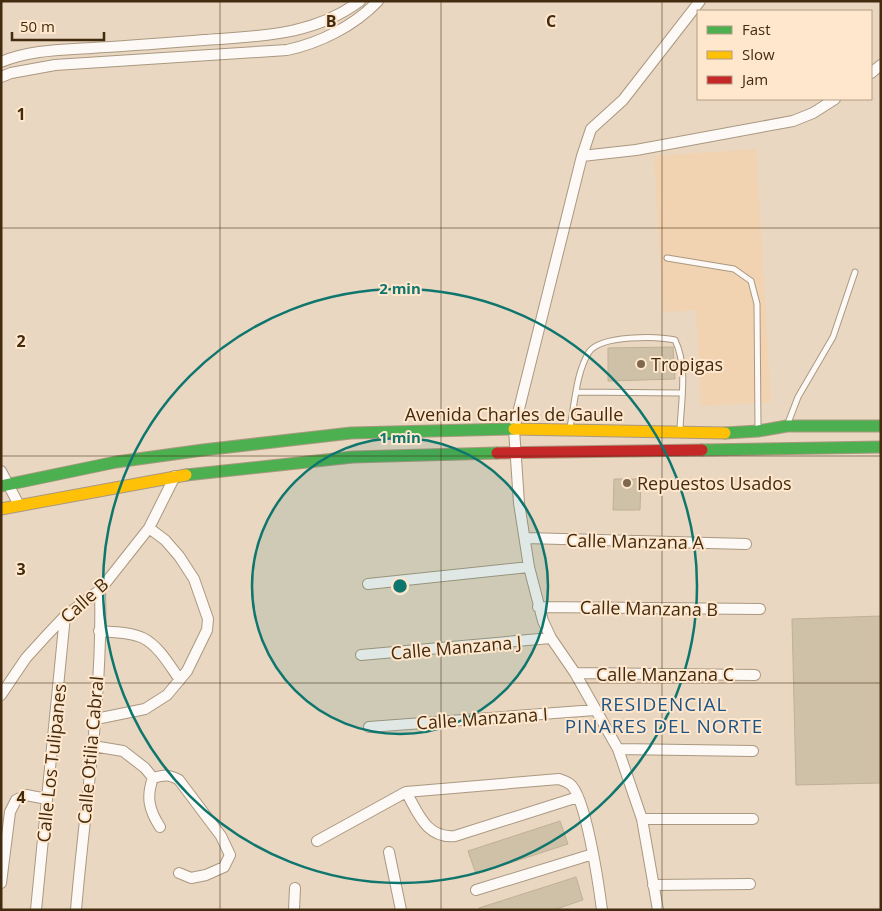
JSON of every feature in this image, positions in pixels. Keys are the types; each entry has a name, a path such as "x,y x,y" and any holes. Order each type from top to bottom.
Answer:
{"main road":[{"name":"Avenida Charles de Gaulle","path":"5,485 116,462 203,450 352,445 514,429 758,432 787,426 881,426"},
{"name":"Avenida Charles de Gaulle","path":"1,509 352,445 515,453 881,447"}],"street":[{"path":"1,62 41,51 247,37 288,32 311,27 336,17 360,1"},
{"path":"1,77 11,73 56,65 287,50 306,46 345,28 370,10 378,1"},
{"path":"658,910 642,819 618,749 575,674 551,638 538,607 529,567 519,503 514,429 582,156 591,129 623,100 700,1"},
{"path":"582,156 636,150 793,121 813,113 833,100"},
{"path":"1,471 5,485 18,505"},
{"name":"Calle B","path":"1,695 26,658 65,616 100,590 149,528 176,476"},
{"path":"96,719 144,709 167,695 187,671 206,630 208,619 194,580 179,556 165,540 149,528"},
{"name":"Calle Manzana A","path":"525,538 746,544"},
{"path":"368,584 529,567"},
{"name":"Calle Otilia Cabral","path":"76,910 96,719 100,590"},
{"name":"Calle Manzana B","path":"538,607 760,609"},
{"name":"Calle Los Tulipanes","path":"36,910 65,616"},
{"path":"100,631 130,634 142,638 153,645 180,680"},
{"name":"Calle Manzana J","path":"361,655 551,638"},
{"name":"Calle Manzana C","path":"575,674 755,675"},
{"name":"Calle Manzana I","path":"369,727 595,710"},
{"path":"93,746 123,751 145,768 153,778"},
{"path":"618,749 753,751"},
{"path":"153,778 164,775 179,780 221,836 230,855 224,867 206,875 191,878 179,873"},
{"path":"153,778 148,792 153,814 160,827"},
{"path":"317,840 406,792 559,779 570,784 578,798 593,854 602,910"},
{"path":"406,792 427,827 445,837 455,836 578,798"},
{"path":"1,883 10,812 16,800 26,795 47,799"},
{"path":"642,819 753,819"},
{"path":"389,852 402,910"},
{"path":"476,890 593,854"},
{"path":"653,885 750,884"},
{"path":"294,910 296,888"}],"lane":[{"path":"667,258 734,269 751,281 757,304 758,432"},
{"path":"787,426 798,397 833,337 855,272"},
{"path":"569,430 581,370 590,350 599,344 630,337 675,340 683,366 680,432"},
{"path":"577,392 681,393"}],"shaded area":[{"path":"756,149 771,402 701,406 696,310 663,312 654,156"}],"building":[{"name":"Tropigas","path":"673,347 675,379 608,381 608,348"},
{"path":"614,479 641,479 640,510 613,510"},
{"path":"881,616 881,783 796,785 792,619"},
{"path":"560,821 568,844 476,874 468,851"},
{"path":"576,877 583,900 553,910 479,910 479,908"}],"traffic: fast":[{"path":"725,433 758,431 787,426 881,426"},
{"path":"1,486 116,462 351,433 514,429"},
{"path":"702,450 881,447"},
{"path":"186,475 353,457 497,453"}],"traffic: slow":[{"path":"514,429 725,433"},
{"path":"1,509 186,475"}],"traffic: jam":[{"path":"497,453 702,450"}],"place":[{"name":"Tropigas","path":"641,364"},
{"name":"Repuestos Usados","path":"627,483"}],"district":[{"name":"RESIDENCIAL PINARES DEL NORTE","path":"664,715"}]}
